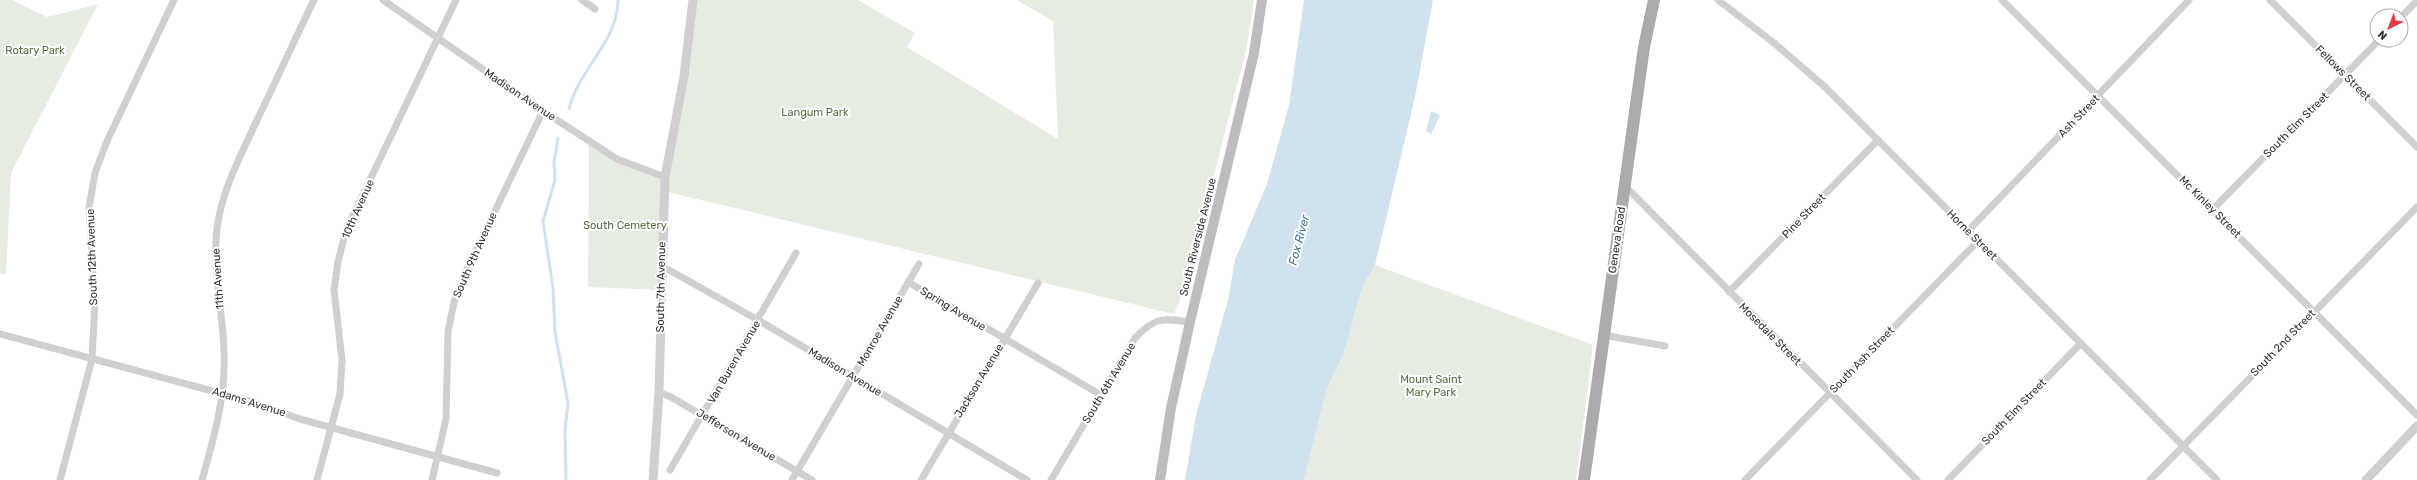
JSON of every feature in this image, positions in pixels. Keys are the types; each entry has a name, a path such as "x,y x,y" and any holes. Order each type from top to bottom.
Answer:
{"main road":[{"name":"South Riverside Avenue","path":"1160,480 1171,408 1254,53 1262,0"},
{"name":"Geneva Road","path":"1584,480 1644,47 1654,0"}],"street":[{"name":"South 12th Avenue","path":"60,480 92,358 95,302 90,207 95,173 107,141 174,0"},
{"name":"11th Avenue","path":"202,480 218,421 223,393 224,352 215,260 217,228 224,197 236,166 314,0"},
{"name":"Madison Avenue","path":"383,0 544,111 617,158 665,177"},
{"name":"10th Avenue","path":"317,480 340,394 342,360 335,304 338,262 346,230 456,0"},
{"path":"582,0 595,9"},
{"name":"South 7th Avenue","path":"652,480 659,392 665,177 684,76 694,0"},
{"name":"Horne Street","path":"1718,0 1806,69 2217,480"},
{"name":"Mc Kinley Street","path":"2002,0 2417,415"},
{"name":"Ash Street","path":"1968,231 2189,0"},
{"name":"Fellows Street","path":"2270,0 2417,147"},
{"path":"2409,9 2417,1"},
{"name":"South Elm Street","path":"2212,210 2371,48"},
{"name":"South 9th Avenue","path":"432,480 446,419 448,332 454,302 466,271 544,111"},
{"name":"Pine Street","path":"1729,292 1878,140"},
{"name":"Mosedale Street","path":"1625,186 1917,480"},
{"name":"South 2nd Street","path":"2150,480 2417,207"},
{"name":"South Ash Street","path":"1745,480 1978,241"},
{"name":"Van Buren Avenue","path":"670,470 796,253"},
{"name":"Monroe Avenue","path":"792,480 919,264"},
{"name":"Madison Avenue","path":"662,266 758,320 1027,480"},
{"name":"Spring Avenue","path":"908,282 1101,395"},
{"name":"Jackson Avenue","path":"921,480 1038,283"},
{"name":"South 6th Avenue","path":"1051,480 1135,338 1148,325 1162,318 1190,322"},
{"name":"Adams Avenue","path":"0,334 223,393 332,428 497,473"},
{"path":"1603,335 1665,346"},
{"name":"South Elm Street","path":"1948,480 2081,343"},
{"name":"Jefferson Avenue","path":"659,392 672,397 812,480"},
{"path":"2366,480 2417,426"}],"green space":[{"name":"Rotary Park","path":"0,0 12,0 47,17 98,4 11,173 6,274 0,273"},
{"name":"Langum Park","path":"692,0 858,0 915,33 907,47 1058,139 1053,21 1017,0 1254,0 1246,51 1184,290 1174,314 664,191"},
{"name":"South Cemetery","path":"589,143 615,161 663,179 659,290 588,287"},
{"name":"Mount Saint Mary Park","path":"1375,265 1593,345 1576,480 1304,480 1327,388 1344,352 1356,307 1364,285"}],"water":[{"name":"Fox River","path":"1304,0 1433,0 1415,97 1375,265 1364,285 1356,307 1344,352 1327,388 1304,480 1185,480 1196,415 1228,300 1235,260 1267,184 1289,105"},
{"path":"1431,111 1440,115 1431,134 1426,131"}],"waterway":[{"path":"569,109 574,94 612,29 618,0"},
{"path":"558,138 554,162 555,180 543,221 553,288 555,332 568,403 565,430 566,480"}]}
